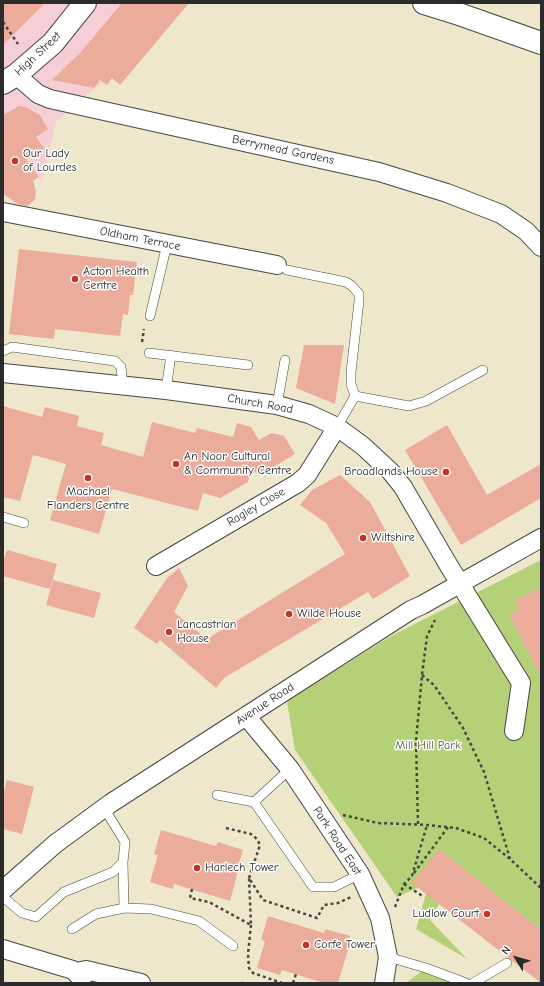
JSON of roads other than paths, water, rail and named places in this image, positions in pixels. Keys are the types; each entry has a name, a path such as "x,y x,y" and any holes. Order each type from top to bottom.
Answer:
{"main road":[{"name":"High Street","path":"10,79 54,43 85,3"},
{"path":"424,3 453,8 541,44"}],"street":[{"name":"Berrymead Gardens","path":"10,79 50,99 379,172 447,193 501,214 526,231 541,247"},
{"name":"Oldham Terrace","path":"3,212 282,268"},
{"name":"Church Road","path":"3,373 166,390 277,405 309,414 337,427 363,446 391,472 403,487 521,683 514,731"},
{"name":"Ragley Close","path":"156,566 298,483 307,475 337,427"},
{"name":"Avenue Road","path":"3,890 55,844 104,808 411,610 539,542"},
{"name":"Park Road East","path":"246,716 290,769 360,874 380,918 388,957 384,983"},
{"path":"3,949 73,970 79,978 86,970 141,983"}],"lane":[{"path":"150,316 166,244"},
{"path":"282,268 346,282 359,294 360,301 351,372 351,384 354,396 337,427"},
{"path":"3,351 12,347 115,361 121,367 123,386"},
{"path":"149,353 248,365"},
{"path":"166,390 171,355"},
{"path":"277,405 285,360"},
{"path":"354,396 409,406 426,401 483,370"},
{"path":"3,517 24,523"},
{"path":"254,802 290,769"},
{"path":"217,795 254,802 312,887 334,888 360,874"},
{"path":"104,808 125,842 123,862 124,908"},
{"path":"3,897 22,913 36,917 64,892 113,872 123,862"},
{"path":"72,928 96,914 124,908 152,909 199,921 233,946"},
{"path":"388,957 426,968 466,983"},
{"path":"474,983 507,963"}],"place":[{"name":"Our Lady of Lourdes","path":"15,161"},
{"name":"Acton Health Centre","path":"75,279"},
{"name":"An Noor Cultural & Community Centre","path":"176,464"},
{"name":"Broadlands House","path":"446,472"},
{"name":"Machael Flanders Centre","path":"88,478"},
{"name":"Wiltshire","path":"363,538"},
{"name":"Wilde House","path":"289,614"},
{"name":"Lancastrian House","path":"169,632"},
{"name":"Harlech Tower","path":"197,868"},
{"name":"Ludlow Court","path":"487,914"},
{"name":"Corfe Tower","path":"306,945"}],"park label":[{"name":"Mill Hill Park","path":"428,746"}]}
